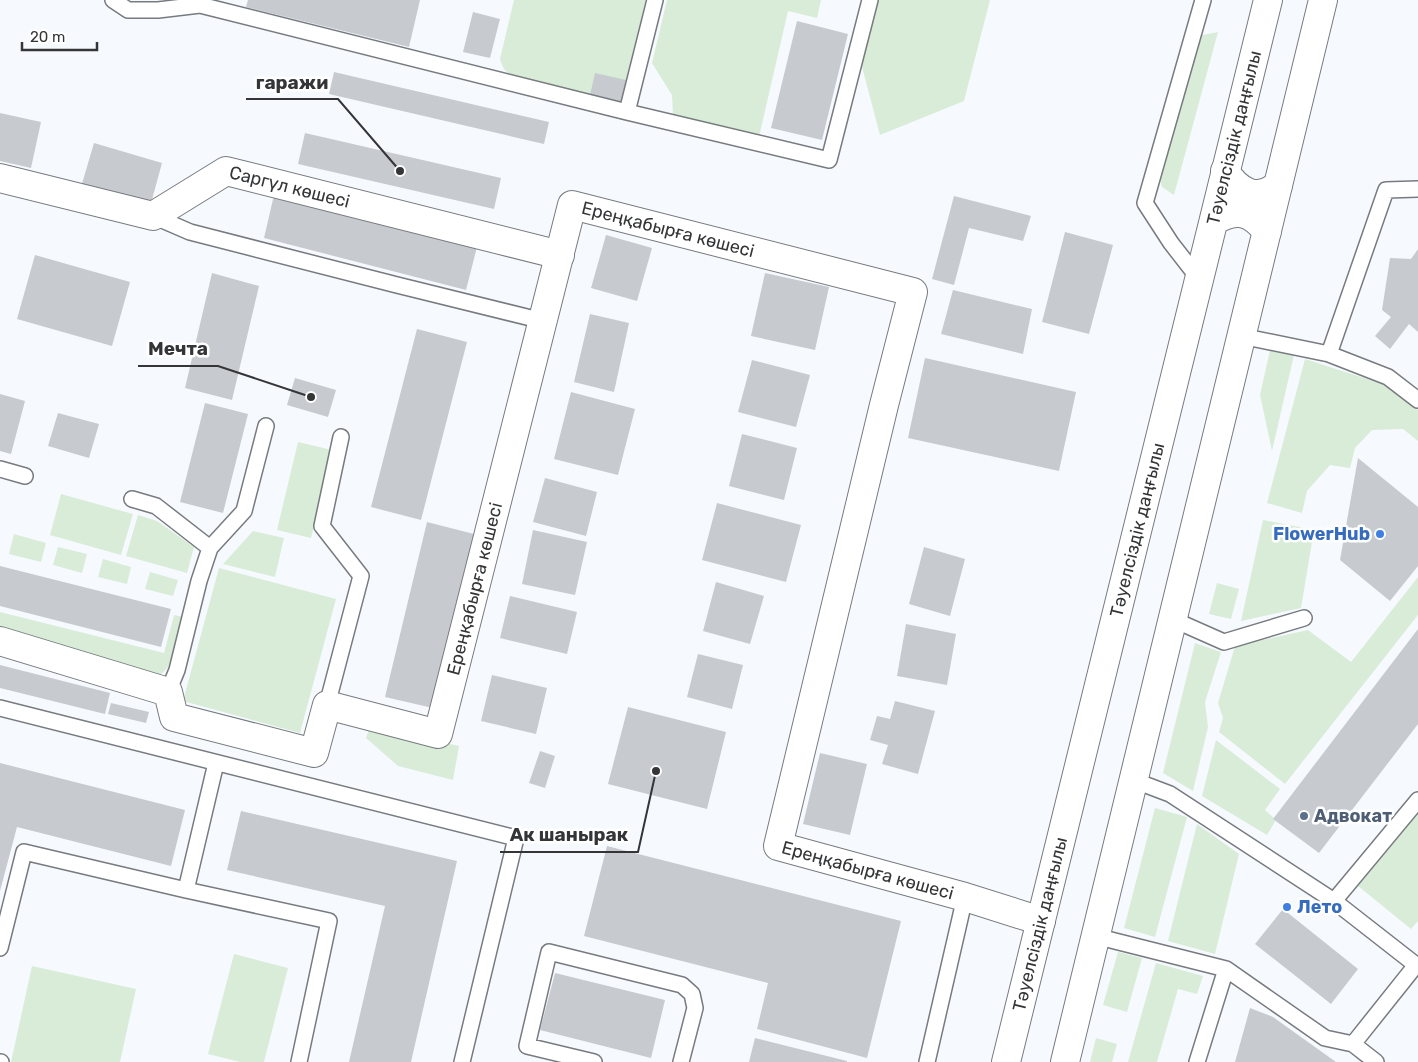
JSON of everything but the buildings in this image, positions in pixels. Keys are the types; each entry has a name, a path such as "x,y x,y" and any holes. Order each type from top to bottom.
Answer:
{"street":[{"name":"Тәуелсіздік даңғылы","path":"1006,1062 1268,0"},
{"path":"1065,1062 1323,0"},
{"name":"Саргүл көшесі","path":"153,216 226,171 560,255"},
{"path":"1225,171 1232,183 1252,193 1261,195 1270,192 1278,185"},
{"path":"0,178 153,216"},
{"name":"Ереңқабырға көшесі","path":"326,705 438,734 572,205 912,292 778,846 965,897 1041,921"},
{"path":"1214,220 1236,212 1248,214 1267,231"},
{"path":"0,641 168,692 174,717 314,753 326,705"}],"lane":[{"path":"113,0 128,10 158,10 200,3 628,112 829,160 870,0"},
{"path":"628,112 655,0"},
{"path":"1199,279 1170,243 1145,203 1203,0"},
{"path":"1329,354 1386,190 1418,189"},
{"path":"153,216 190,232 397,286 543,321"},
{"path":"1241,336 1329,354 1388,377 1418,400"},
{"path":"168,692 177,670 199,581 210,548 244,511 266,426"},
{"path":"326,705 361,576 322,526 341,437"},
{"path":"0,469 26,476"},
{"path":"132,499 156,506 210,548"},
{"path":"1172,619 1224,642 1304,618"},
{"path":"0,708 516,838 462,1062"},
{"path":"186,890 216,762"},
{"path":"1133,780 1170,794 1334,901 1416,965 1353,1044"},
{"path":"1334,901 1418,800"},
{"path":"0,948 24,852 329,921 299,1062"},
{"path":"926,1062 965,897"},
{"path":"1095,936 1226,969 1325,1038 1353,1044 1376,1062"},
{"path":"594,1062 527,1046 550,952 682,985 692,994 695,1008 681,1062"},
{"path":"1197,1062 1226,969"}],"green space":[{"path":"514,0 646,0 626,80 590,95 513,76 508,73 500,59"},
{"path":"667,0 821,0 817,18 788,11 759,137 673,116 672,95 652,63"},
{"path":"875,0 990,0 964,101 880,135 861,63"},
{"path":"1218,32 1174,195 1162,187 1156,165 1193,37"},
{"path":"1270,350 1294,355 1272,451 1260,395"},
{"path":"1305,359 1386,385 1418,410 1418,441 1403,429 1372,430 1355,448 1350,468 1330,465 1307,491 1302,513 1267,503"},
{"path":"298,442 332,450 311,538 277,530"},
{"path":"61,494 133,514 121,555 50,535"},
{"path":"138,515 157,521 194,547 187,573 126,556"},
{"path":"1263,520 1314,530 1301,608 1241,621"},
{"path":"253,531 284,538 275,577 223,564"},
{"path":"14,534 46,543 41,562 9,554"},
{"path":"58,547 87,554 82,573 53,565"},
{"path":"103,559 131,567 127,584 98,577"},
{"path":"219,568 336,599 300,733 183,701"},
{"path":"150,572 178,580 173,596 145,589"},
{"path":"1418,577 1418,615 1285,784 1219,732 1223,718 1218,703 1235,646 1308,630 1351,662"},
{"path":"1217,583 1239,589 1231,619 1209,614"},
{"path":"0,612 164,653 174,615 184,617 172,659 168,667 157,676 0,638"},
{"path":"1195,643 1221,652 1205,702 1208,727 1193,791 1163,773"},
{"path":"370,726 459,746 453,780 398,766 366,738"},
{"path":"1216,740 1280,789 1265,810 1276,820 1267,835 1202,796"},
{"path":"1155,808 1187,817 1155,937 1124,928"},
{"path":"1418,813 1418,921 1411,929 1358,886"},
{"path":"1197,824 1239,854 1215,954 1168,941"},
{"path":"1118,952 1142,958 1127,1012 1103,1005"},
{"path":"234,954 288,968 264,1062 240,1062 208,1054"},
{"path":"1156,963 1203,976 1197,994 1178,989 1157,1062 1128,1062"},
{"path":"32,966 136,989 120,1062 11,1062"},
{"path":"1096,1038 1117,1044 1112,1062 1090,1062"}],"place":[{"name":"гаражи","path":"400,171"},
{"name":"Мечта","path":"311,397"},
{"name":"FlowerHub","path":"1380,534"},
{"name":"Ак шанырак","path":"656,771"},
{"name":"Адвокат","path":"1304,816"},
{"name":"Лето","path":"1287,907"}]}
